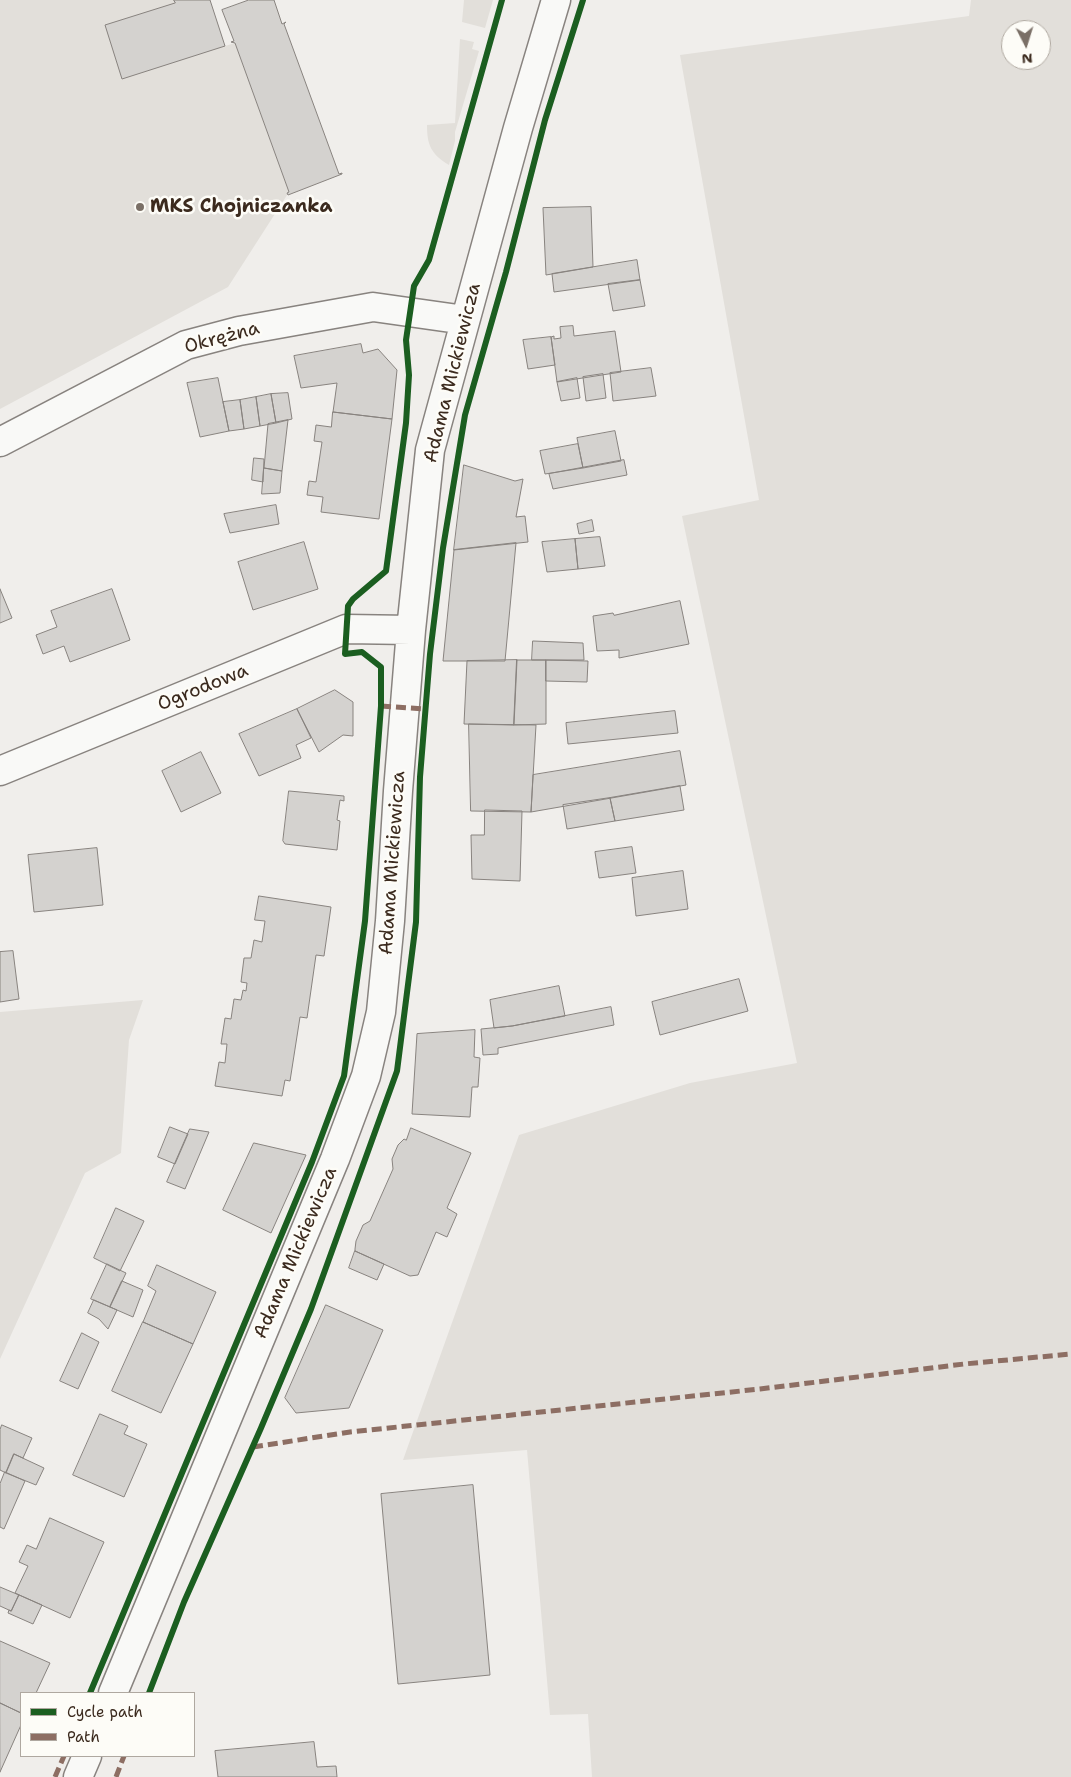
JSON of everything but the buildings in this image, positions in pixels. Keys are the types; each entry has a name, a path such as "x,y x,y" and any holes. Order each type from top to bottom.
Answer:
{"street":[{"name":"Adama Mickiewicza","path":"112,1692 335,1159 366,1076 381,1012 390,921 411,630 430,450 518,128 556,0"},
{"name":"Okrężna","path":"0,442 186,345 239,331 373,307 465,320"},
{"name":"Ogrodowa","path":"0,771 346,629 411,630"},
{"path":"78,1777 87,1757"}],"shaded area":[{"name":"MKS Chojniczanka","path":"0,0 210,0 225,46 235,43 289,192 228,287 0,409"},
{"path":"464,0 493,0 485,28 462,22"},
{"path":"971,0 1071,0 1071,1777 592,1777 588,1714 550,1715 527,1450 403,1460 519,1135 690,1083 797,1063 682,516 759,500 680,55 969,16"},
{"path":"460,39 474,42 472,49 479,51 455,132 455,141 449,165 438,157 431,148 427,125 455,123"},
{"path":"143,1000 129,1040 121,1153 85,1173 0,1359 0,1012"}],"marked path":[{"path":"381,706 425,709"},
{"path":"253,1447 350,1432 760,1389 964,1364 1071,1354"},
{"path":"55,1777 64,1757"},
{"path":"116,1777 124,1757"}],"cycle path":[{"path":"90,1692 312,1162 344,1076 365,921 381,706 381,667 362,652 345,654 348,606 353,599 386,571 406,423 409,375 406,340 414,286 429,260 502,0"},
{"path":"149,1692 184,1602 311,1309 397,1071 416,922 420,777 430,654 443,548 465,415 506,272 545,120 583,0"}],"place":[{"name":"MKS Chojniczanka","path":"140,207"}]}
